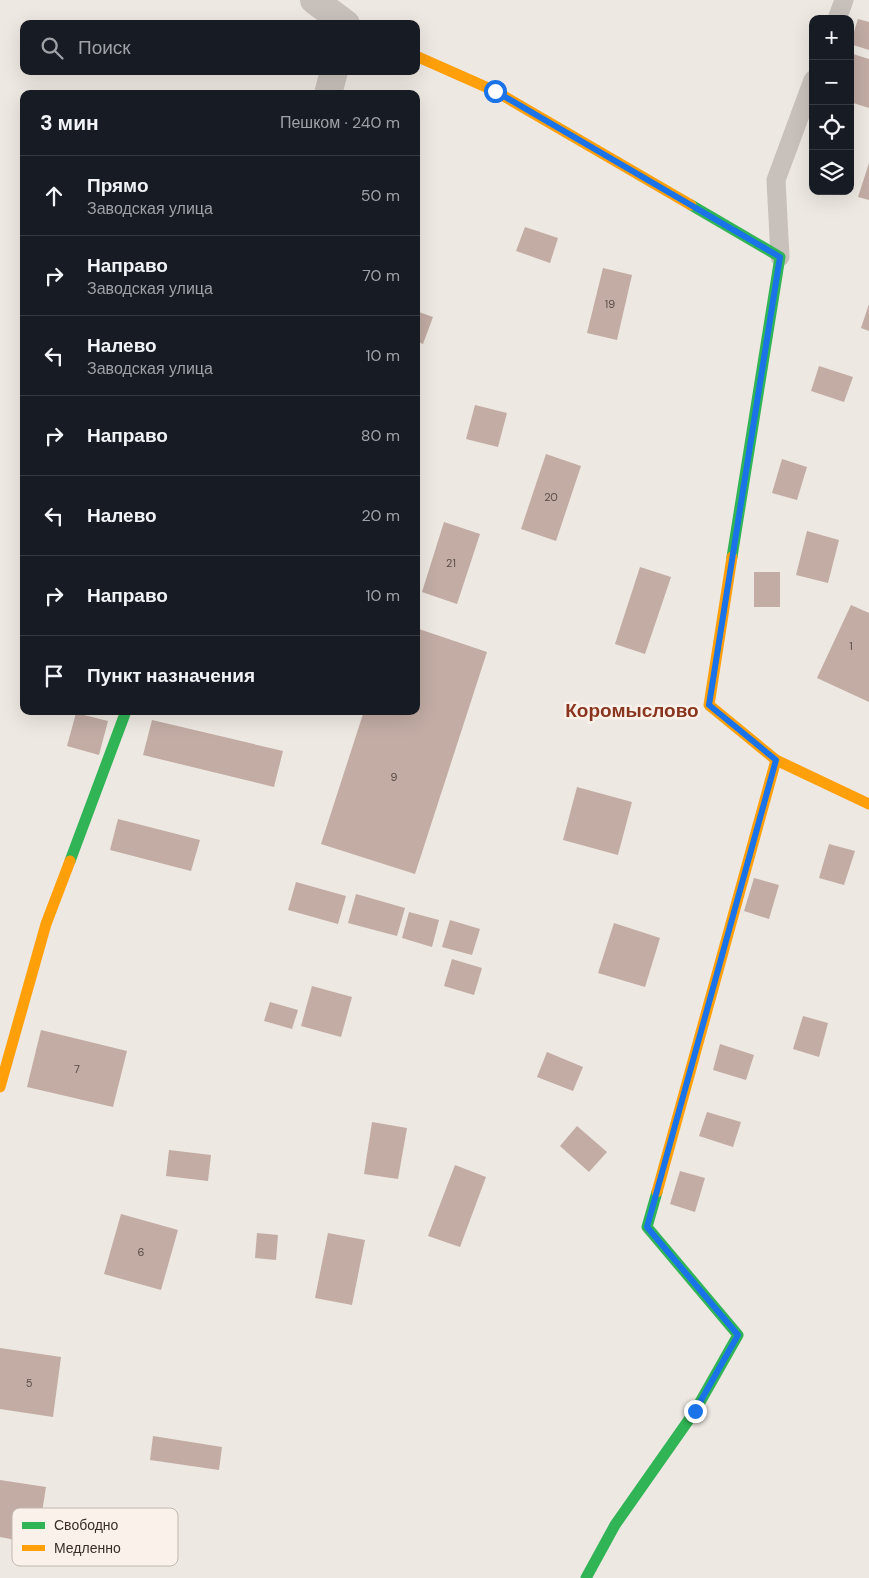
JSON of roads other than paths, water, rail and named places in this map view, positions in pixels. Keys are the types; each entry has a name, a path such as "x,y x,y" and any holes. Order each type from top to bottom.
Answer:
{"street":[{"path":"314,0 341,20"},
{"path":"420,58 495,91 780,257 709,705 776,760 869,804"},
{"path":"329,90 333,75"},
{"path":"0,1087 46,924 124,715"},
{"path":"586,1578 615,1525 695,1411 738,1335 647,1227 776,760"}],"lane":[{"path":"838,15 844,0"},
{"path":"780,257 776,180 809,91"}],"district":[{"name":"Коромыслово","path":"632,710"}]}
